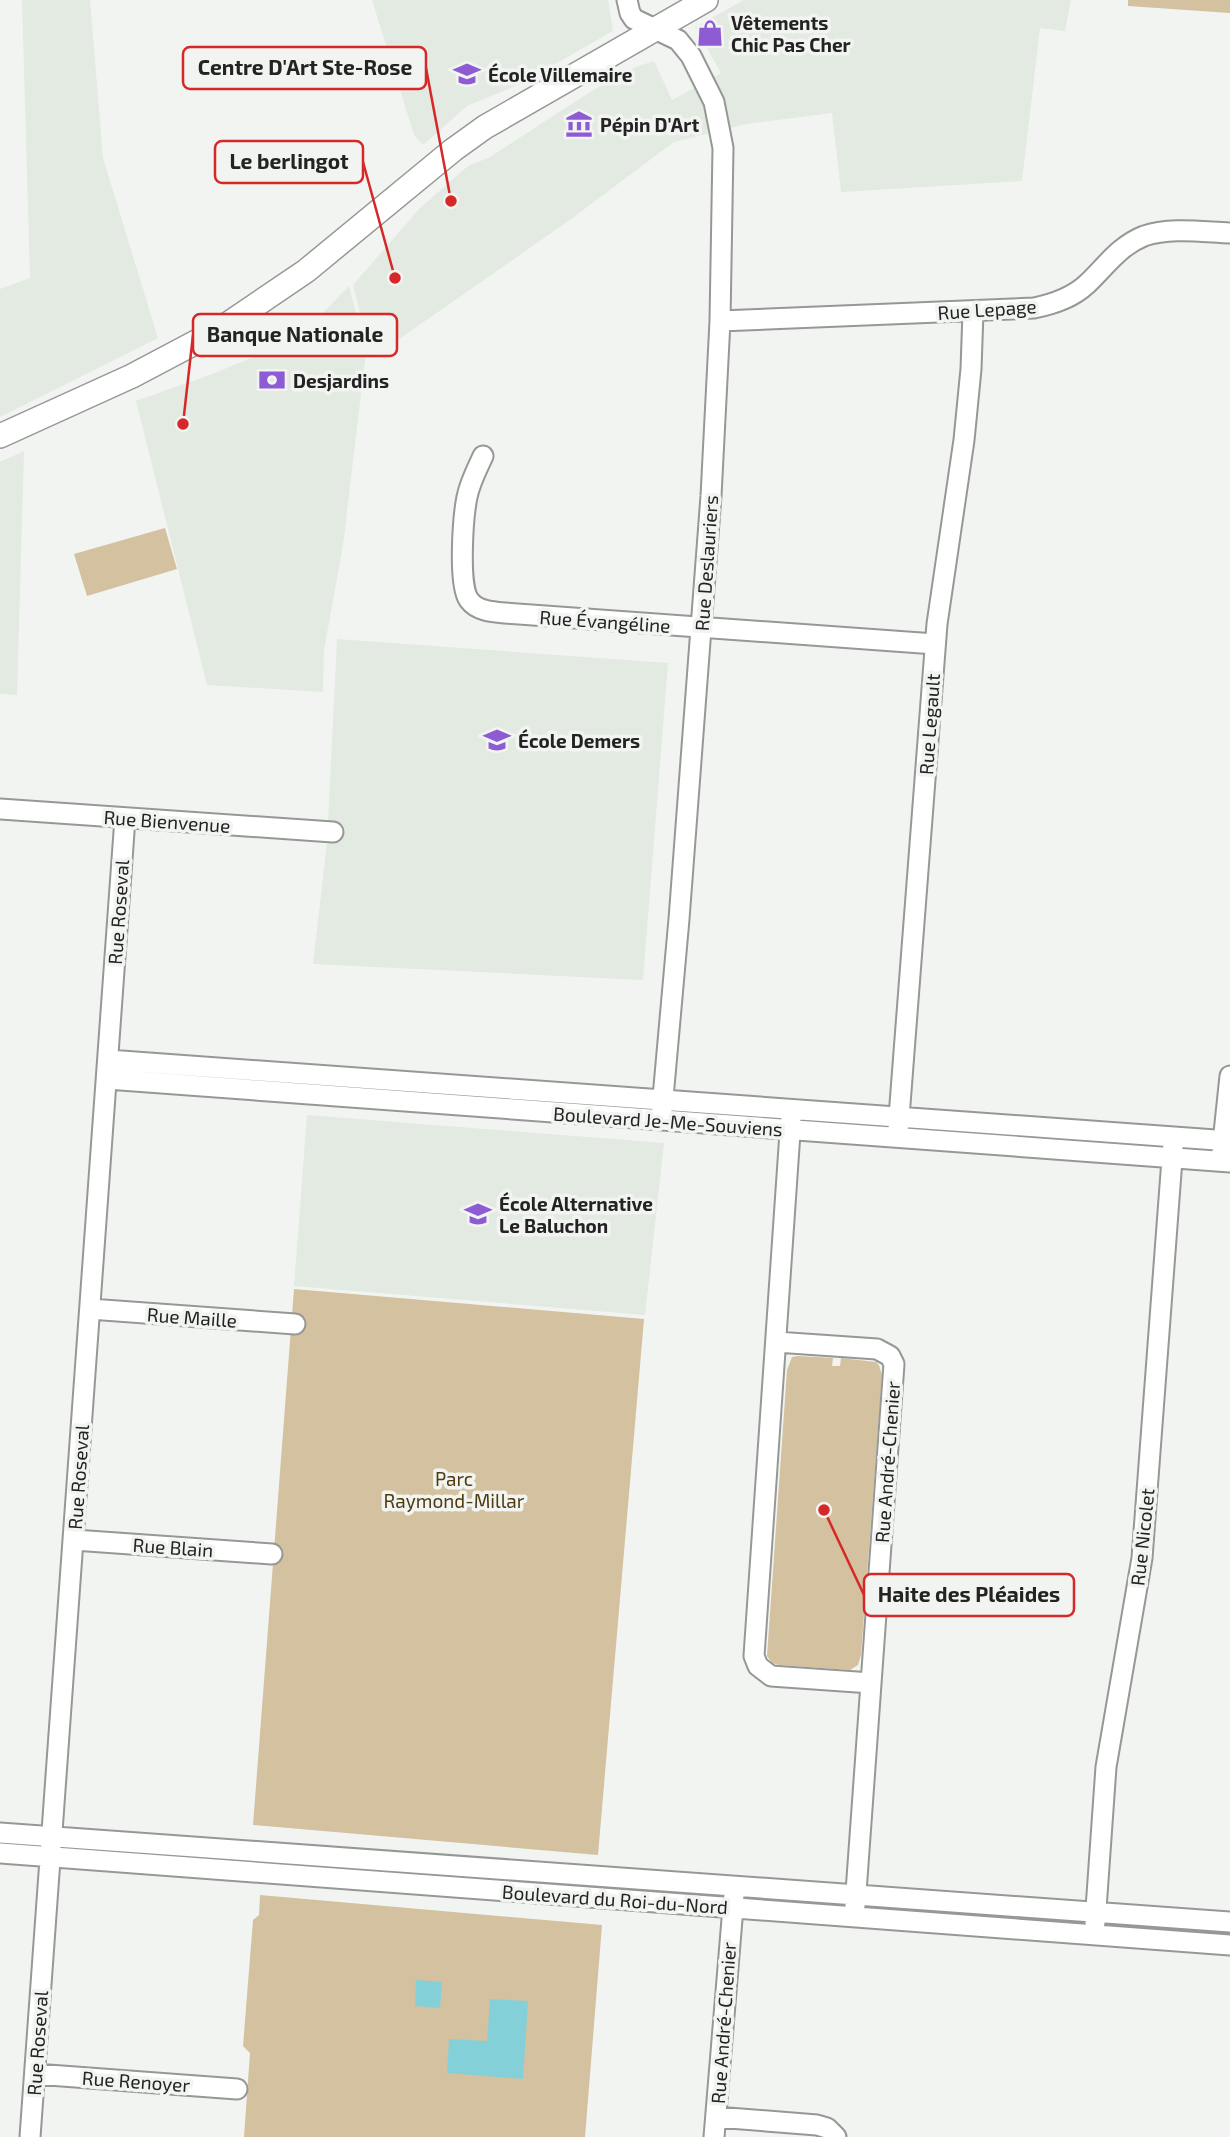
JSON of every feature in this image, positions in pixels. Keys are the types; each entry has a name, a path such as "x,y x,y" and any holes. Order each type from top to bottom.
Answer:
{"street":[{"name":"Rue Deslauriers","path":"626,0 634,19 681,42 691,56 711,93 719,120 723,165 720,321 711,496 661,1121"},
{"path":"0,436 132,376 219,330 314,265 477,133 626,44 706,0"},
{"name":"Rue Lepage","path":"720,321 1034,308 1066,299 1086,285 1119,251 1149,235 1170,232 1230,233"},
{"name":"Rue Legault","path":"898,1138 935,644 964,440 973,312"},
{"name":"Rue Évangéline","path":"483,456 468,495 462,571 465,593 476,607 505,613 935,644"},
{"name":"Rue Bienvenue","path":"0,809 334,832"},
{"name":"Rue Roseval","path":"30,2137 125,818"},
{"name":"Boulevard Je-Me-Souviens","path":"108,1069 663,1098 1226,1141"},
{"name":"Boulevard Je-Me-Souviens","path":"108,1069 661,1121 1226,1162"},
{"path":"1226,1162 1230,1076"},
{"path":"792,1109 753,1650 755,1661 761,1670 771,1676 871,1683"},
{"name":"Rue Nicolet","path":"1094,1935 1105,1775 1142,1558 1174,1137"},
{"name":"Rue Maille","path":"90,1309 295,1324"},
{"name":"Rue André-Chenier","path":"776,1342 877,1349 886,1353 894,1364 855,1918"},
{"name":"Rue Blain","path":"74,1540 272,1555"},
{"name":"Boulevard du Roi-du-Nord","path":"0,1833 50,1847 732,1908 1230,1945"},
{"name":"Boulevard du Roi-du-Nord","path":"0,1853 50,1847 734,1887 1230,1922"},
{"name":"Rue André-Chenier","path":"734,1887 715,2127 817,2125 827,2128 836,2137"},
{"name":"Rue Renoyer","path":"35,2074 237,2089"}],"shaded area":[{"path":"22,0 90,0 103,158 158,338 0,417 0,289 30,278"},
{"name":"École Villemaire","path":"372,0 608,0 613,31 520,84 467,106 423,145 414,135"},
{"path":"744,0 1071,0 1065,31 1040,28 1022,181 841,192 832,113 746,124 674,142 567,222 372,358 353,285 420,208 468,166 490,157 590,92 636,67 654,61 672,100 721,73 695,27"},
{"path":"349,286 366,352 343,545 324,650 323,692 207,685 136,401 268,351 310,326"},
{"path":"24,451 17,695 0,694 0,462"},
{"name":"École Demers","path":"337,639 668,663 643,980 313,964 327,843"},
{"name":"École Alternative Le Baluchon","path":"307,1115 664,1143 645,1315 294,1286"}],"green space":[{"path":"1128,0 1230,0 1230,13 1128,6"},
{"path":"165,528 177,569 87,596 74,554"},
{"name":"Parc Raymond-Millar","path":"294,1289 644,1319 598,1855 253,1825"},
{"path":"792,1357 833,1358 832,1366 840,1366 841,1358 876,1362 882,1375 861,1655 858,1665 850,1670 779,1665 772,1663 767,1656 787,1370"},
{"path":"260,1895 602,1925 585,2137 244,2137 250,2053 243,2046 253,1920 259,1915"}],"water":[{"path":"416,1980 442,1982 440,2008 415,2006"},
{"path":"490,1999 528,2001 523,2079 447,2073 449,2039 487,2041"}],"place":[{"name":"Vêtements Chic Pas Cher","path":"710,33"},
{"name":"École Villemaire","path":"467,74"},
{"name":"Pépin D'Art","path":"579,124"},
{"name":"Centre D'Art Ste-Rose","path":"451,201"},
{"name":"Le berlingot","path":"395,278"},
{"name":"Desjardins","path":"272,380"},
{"name":"Banque Nationale","path":"183,424"},
{"name":"École Demers","path":"497,740"},
{"name":"École Alternative Le Baluchon","path":"478,1214"},
{"name":"Haite des Pléaides","path":"824,1510"}]}
